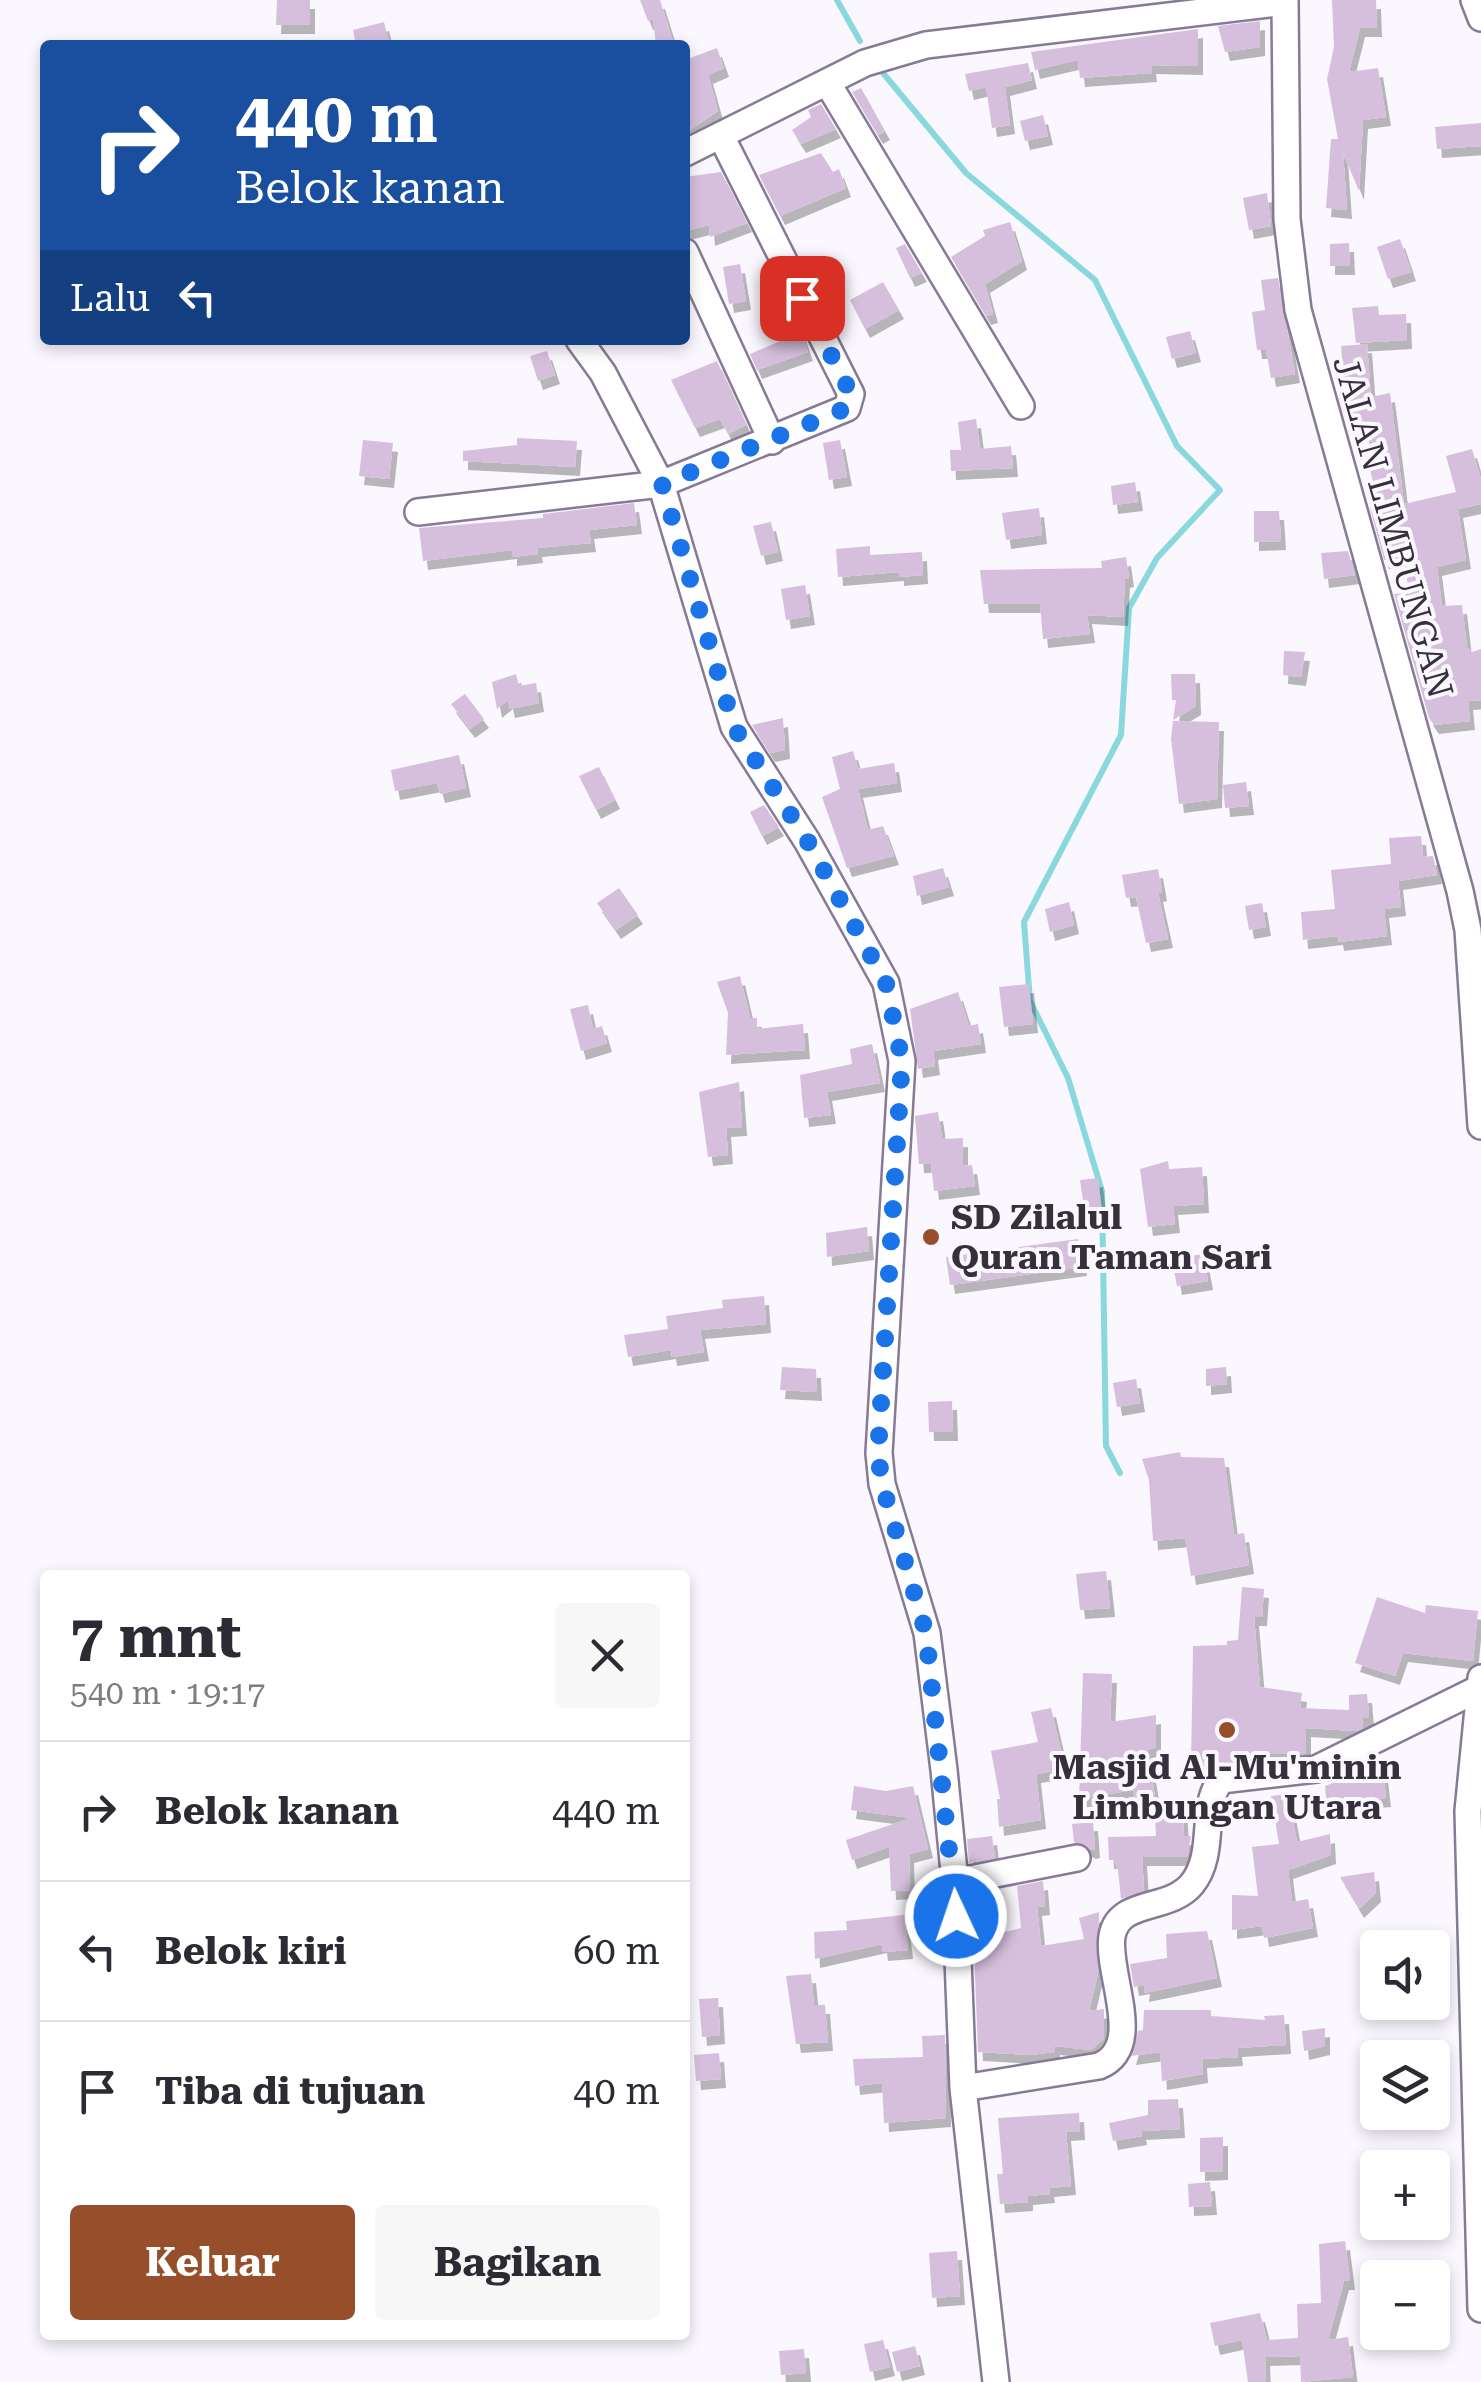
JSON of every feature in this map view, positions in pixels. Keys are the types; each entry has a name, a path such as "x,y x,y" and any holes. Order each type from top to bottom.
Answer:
{"street":[{"path":"1474,0 1481,18"},
{"path":"690,151 865,62 941,42 1285,1"},
{"name":"JALAN LIMBUNGAN","path":"1285,1 1287,218 1298,310 1460,891 1468,930 1481,1126"},
{"path":"827,82 1021,406"},
{"path":"418,512 662,484 836,416 847,408 851,394 721,136"},
{"path":"690,263 772,441"},
{"path":"582,345 612,388 662,484 734,727 807,840 886,983 894,1008 902,1061 878,1453 882,1484 926,1633 955,1882 963,2088 996,2382"},
{"path":"1481,1678 1468,1812 1481,2308"},
{"path":"963,2088 1100,2066 1116,2055 1122,2036 1113,1964 1115,1927 1126,1913 1170,1901 1195,1880 1208,1850 1214,1793 1221,1780 1276,1777 1325,1766 1480,1688"},
{"path":"955,1882 1076,1858"}],"building":[{"path":"277,0 310,0 310,25 276,25"},
{"path":"640,0 660,0 672,40 655,40 653,19 648,21"},
{"path":"1332,0 1376,0 1377,28 1360,28 1349,72 1378,68 1386,117 1363,120 1359,191 1343,153 1347,210 1326,208 1331,139 1338,139 1327,79 1334,47"},
{"path":"1260,21 1260,47 1225,52 1218,26"},
{"path":"384,22 388,40 355,40 353,30"},
{"path":"1198,29 1198,66 1151,65 1152,73 1080,78 1078,60 1035,70 1031,52"},
{"path":"717,48 724,68 708,75 718,111 690,130 690,58"},
{"path":"1028,63 1032,80 1005,87 1010,125 992,128 986,87 969,91 965,74"},
{"path":"861,88 885,131 878,135 852,92"},
{"path":"821,104 836,129 801,144 792,130 811,117 808,110"},
{"path":"1043,115 1048,136 1025,141 1020,121"},
{"path":"1481,123 1481,146 1437,149 1435,127"},
{"path":"821,153 833,172 839,169 846,188 780,216 759,175"},
{"path":"721,172 747,223 710,237 709,225 690,230 690,176"},
{"path":"1267,193 1271,226 1249,230 1243,198"},
{"path":"1010,222 1022,261 985,284 993,314 986,316 951,257 985,236 983,230"},
{"path":"1400,239 1411,272 1388,279 1377,247"},
{"path":"1349,243 1350,266 1330,266 1330,244"},
{"path":"905,244 922,273 910,278 896,248"},
{"path":"740,264 746,301 729,304 723,267"},
{"path":"1278,278 1295,374 1271,378 1266,350 1257,350 1252,312 1265,310 1261,280"},
{"path":"883,282 899,310 865,329 850,300"},
{"path":"1378,306 1379,315 1406,314 1407,340 1356,343 1352,308"},
{"path":"1190,331 1196,353 1172,359 1166,337"},
{"path":"801,332 808,352 757,370 750,354"},
{"path":"1367,344 1371,397 1390,393 1404,504 1456,492 1446,456 1472,449 1481,480 1481,504 1458,509 1466,560 1437,567 1442,606 1462,605 1467,647 1472,652 1481,649 1481,700 1468,701 1470,721 1434,725 1429,718 1394,594 1410,593 1402,558 1384,560 1370,508 1379,507 1370,469 1368,422 1346,420 1339,398 1345,399 1341,346"},
{"path":"547,351 555,375 538,381 530,356"},
{"path":"717,361 746,425 728,434 720,419 695,428 671,380"},
{"path":"976,419 980,449 1011,446 1013,468 951,471 950,450 961,450 958,422"},
{"path":"517,438 577,441 575,467 463,461 463,451 517,445"},
{"path":"363,440 393,443 389,479 359,476"},
{"path":"840,440 847,477 829,480 823,443"},
{"path":"1135,482 1138,502 1113,505 1111,486"},
{"path":"634,503 637,525 589,530 591,543 537,548 538,554 512,557 512,550 423,561 419,528 543,518 543,514"},
{"path":"1039,508 1042,535 1006,540 1002,513"},
{"path":"1254,511 1279,511 1281,541 1254,542"},
{"path":"771,522 778,552 761,556 753,526"},
{"path":"870,546 870,555 922,552 923,575 899,577 899,572 838,577 836,549"},
{"path":"1348,551 1355,575 1324,579 1321,553"},
{"path":"1126,557 1129,578 1125,579 1123,617 1087,615 1090,634 1043,639 1040,604 984,604 980,570 1102,568 1101,561"},
{"path":"805,585 810,616 786,620 781,589"},
{"path":"1284,651 1305,652 1301,677 1283,675"},
{"path":"516,674 519,686 536,683 539,703 510,709 508,700 497,709 492,682"},
{"path":"1171,674 1195,674 1196,706 1173,720 1176,700 1172,700"},
{"path":"465,694 484,719 470,729 451,704"},
{"path":"783,718 785,750 770,753 752,725"},
{"path":"1173,721 1219,722 1217,799 1179,804 1171,739"},
{"path":"853,751 858,769 894,763 897,783 858,789 868,830 883,826 894,856 847,868 822,797 840,789 832,757"},
{"path":"459,755 466,788 440,794 437,783 395,791 391,770"},
{"path":"599,767 615,800 596,810 579,776"},
{"path":"1246,782 1249,806 1225,808 1223,785"},
{"path":"764,805 779,827 762,836 750,812"},
{"path":"1421,836 1423,857 1433,856 1437,875 1398,881 1401,907 1384,909 1387,936 1339,942 1338,936 1303,940 1301,912 1335,909 1331,870 1391,864 1389,838"},
{"path":"943,868 949,887 917,896 913,876"},
{"path":"1158,869 1162,892 1158,893 1168,939 1146,943 1136,897 1126,898 1122,875"},
{"path":"619,888 638,915 616,930 597,903"},
{"path":"1069,902 1074,925 1050,932 1045,909"},
{"path":"1262,903 1266,927 1249,930 1245,906"},
{"path":"740,976 750,1018 757,1018 757,1029 803,1024 805,1050 726,1055 728,1013 717,982"},
{"path":"1029,984 1033,1024 1004,1027 999,987"},
{"path":"958,992 969,1026 978,1024 981,1044 933,1051 935,1066 918,1069 910,1009"},
{"path":"588,1005 593,1029 602,1026 607,1043 581,1051 570,1009"},
{"path":"872,1044 880,1083 827,1092 831,1115 804,1118 800,1075 852,1064 850,1049"},
{"path":"739,1082 742,1127 726,1128 728,1155 708,1157 699,1092"},
{"path":"938,1112 942,1139 963,1138 963,1166 972,1165 975,1186 934,1191 931,1164 919,1164 915,1116"},
{"path":"1168,1161 1169,1169 1202,1167 1204,1204 1173,1206 1175,1224 1148,1227 1140,1169"},
{"path":"1098,1178 1102,1212 1085,1214 1080,1180"},
{"path":"867,1227 869,1251 827,1257 826,1233"},
{"path":"1078,1239 1082,1267 950,1285 946,1257"},
{"path":"1203,1254 1208,1281 1177,1286 1172,1259"},
{"path":"764,1296 766,1324 700,1330 704,1352 672,1357 671,1350 628,1357 624,1335 668,1329 666,1316 723,1308 722,1300"},
{"path":"782,1367 816,1369 817,1392 780,1390"},
{"path":"1226,1367 1227,1384 1206,1386 1206,1369"},
{"path":"1136,1379 1140,1403 1117,1407 1113,1383"},
{"path":"952,1401 953,1432 929,1432 928,1402"},
{"path":"1180,1452 1181,1457 1224,1458 1234,1535 1244,1533 1249,1565 1191,1576 1185,1538 1153,1541 1149,1480 1142,1459"},
{"path":"1106,1571 1110,1608 1080,1610 1076,1574"},
{"path":"1242,1587 1264,1589 1262,1617 1254,1617 1260,1687 1302,1693 1300,1708 1349,1710 1349,1695 1367,1694 1369,1717 1362,1718 1363,1728 1306,1728 1306,1754 1258,1754 1258,1759 1191,1765 1193,1646 1227,1645 1227,1641 1238,1640"},
{"path":"1377,1597 1425,1613 1426,1605 1478,1611 1473,1661 1403,1653 1395,1676 1355,1663"},
{"path":"1083,1673 1112,1674 1110,1722 1156,1715 1156,1747 1147,1750 1155,1796 1135,1799 1133,1790 1079,1799"},
{"path":"1051,1708 1065,1769 1036,1774 1041,1820 999,1827 1000,1799 991,1751 1038,1742 1031,1712"},
{"path":"1383,1772 1386,1798 1354,1801 1327,1810 1325,1786 1358,1774"},
{"path":"854,1786 886,1791 913,1786 928,1849 909,1854 910,1890 891,1891 889,1847 852,1860 846,1840 911,1818 851,1810"},
{"path":"1288,1794 1297,1842 1330,1834 1331,1855 1288,1870 1292,1902 1308,1899 1313,1928 1264,1938 1262,1926 1232,1930 1232,1895 1258,1896 1252,1847 1279,1844 1271,1796"},
{"path":"1182,1797 1184,1836 1191,1836 1187,1857 1142,1857 1144,1890 1121,1899 1118,1870 1114,1860 1109,1860 1108,1837 1156,1836 1154,1799"},
{"path":"1093,1822 1095,1849 1091,1850 1074,1842 1072,1824"},
{"path":"992,1836 995,1858 969,1863 967,1839"},
{"path":"1374,1872 1376,1893 1359,1909 1340,1877"},
{"path":"1043,1881 1045,1906 1037,1907 1041,1946 1084,1939 1079,1918 1099,1912 1098,1973 1089,2011 1104,2009 1104,2038 1091,2050 1055,2046 1055,2052 1029,2055 978,2052 974,1949 994,1948 992,1935 1021,1928 1017,1886"},
{"path":"904,1915 908,1950 883,1952 882,1944 815,1959 814,1932 847,1930 846,1921"},
{"path":"1207,1931 1217,1978 1144,1993 1145,1985 1134,1987 1130,1964 1167,1958 1166,1934"},
{"path":"811,1974 814,2005 825,2005 828,2042 796,2044 786,1976"},
{"path":"718,1998 720,2035 702,2037 699,1999"},
{"path":"1144,2010 1211,2010 1211,2016 1265,2020 1264,2016 1284,2015 1286,2045 1237,2048 1238,2057 1202,2059 1203,2074 1162,2081 1160,2052 1131,2056 1138,2031 1143,2030"},
{"path":"1325,2028 1325,2046 1304,2051 1302,2031"},
{"path":"945,2035 946,2118 884,2123 882,2083 855,2086 853,2059 923,2057 922,2036"},
{"path":"719,2053 721,2079 696,2081 694,2055"},
{"path":"1178,2099 1180,2129 1141,2131 1142,2136 1113,2141 1109,2123 1148,2115 1148,2100"},
{"path":"1079,2113 1080,2131 1066,2132 1071,2186 1049,2188 1050,2194 1028,2196 1028,2202 1000,2204 997,2174 1003,2174 998,2118"},
{"path":"1223,2137 1223,2171 1200,2172 1200,2138"},
{"path":"1210,2182 1212,2206 1189,2207 1188,2184"},
{"path":"1345,2241 1350,2281 1344,2281 1328,2340 1348,2337 1353,2377 1301,2382 1300,2356 1265,2357 1266,2382 1248,2382 1242,2340 1215,2346 1210,2323 1260,2313 1267,2340 1298,2338 1297,2304 1321,2303 1319,2244"},
{"path":"957,2251 960,2296 932,2298 929,2253"},
{"path":"883,2340 890,2367 870,2372 864,2344"},
{"path":"915,2346 920,2366 897,2372 892,2352"},
{"path":"804,2349 806,2373 781,2375 779,2351"}],"waterway":[{"path":"837,0 860,41"},
{"path":"883,73 966,173 1095,280 1177,446 1220,490 1157,558 1129,608 1121,735 1024,922 1030,1001 1068,1078 1102,1191 1106,1446 1120,1473"}],"place":[{"name":"SD Zilalul Quran Taman Sari","path":"931,1237"},
{"name":"Masjid Al-Mu'minin Limbungan Utara","path":"1227,1730"}],"route":[{"path":"802,298 851,394 847,408 836,416 662,484 734,727 807,840 886,983 894,1008 902,1061 878,1453 882,1484 926,1633 944,1770 956,1916"}]}
